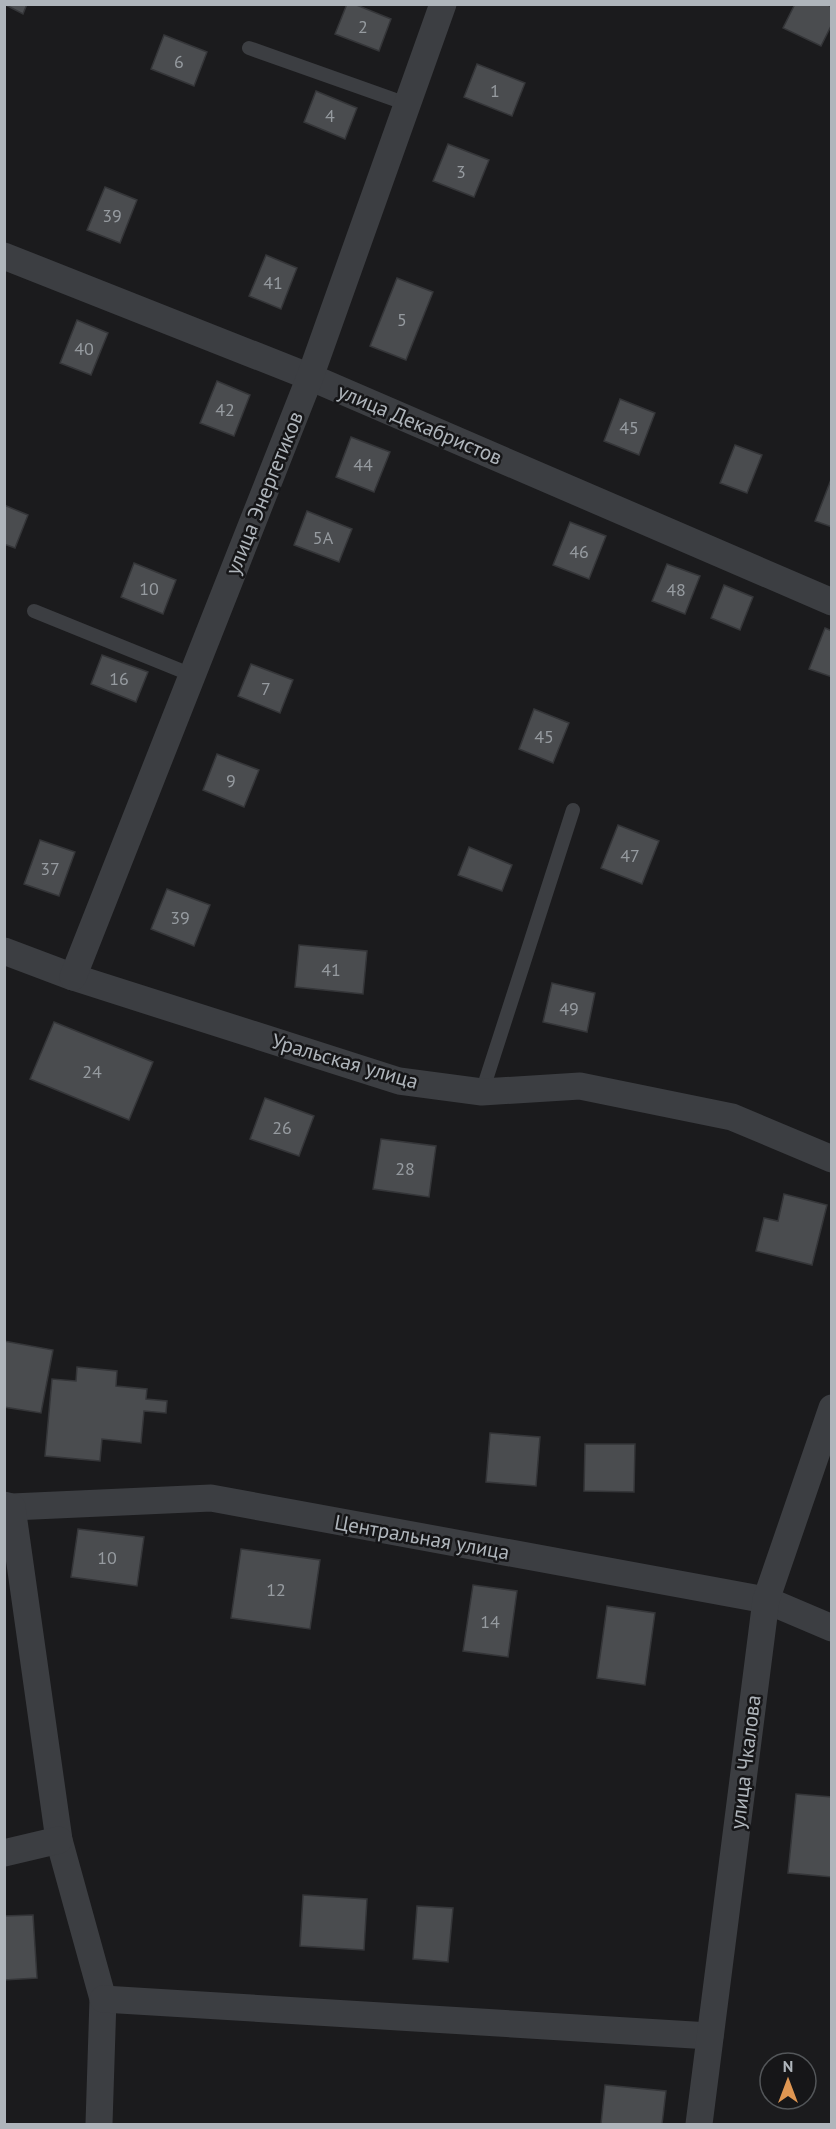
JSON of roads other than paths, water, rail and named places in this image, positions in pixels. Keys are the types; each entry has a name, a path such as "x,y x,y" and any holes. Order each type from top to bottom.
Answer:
{"street":[{"name":"улица Энергетиков","path":"74,977 310,377 443,4"},
{"name":"улица Декабристов","path":"4,255 310,377 831,602"},
{"name":"Уральская улица","path":"4,951 74,977 399,1081 482,1092 580,1086 732,1118 831,1159"},
{"name":"улица Чкалова","path":"699,2124 766,1600 831,1408"},
{"name":"Центральная улица","path":"8,1506 211,1498 766,1600 831,1628"},
{"path":"8,1506 59,1840 103,1999 99,2124"},
{"path":"4,1853 59,1840"},
{"path":"103,1999 710,2036"}],"lane":[{"path":"249,48 407,104"},
{"path":"34,611 192,675"},
{"path":"482,1092 573,810"}]}
